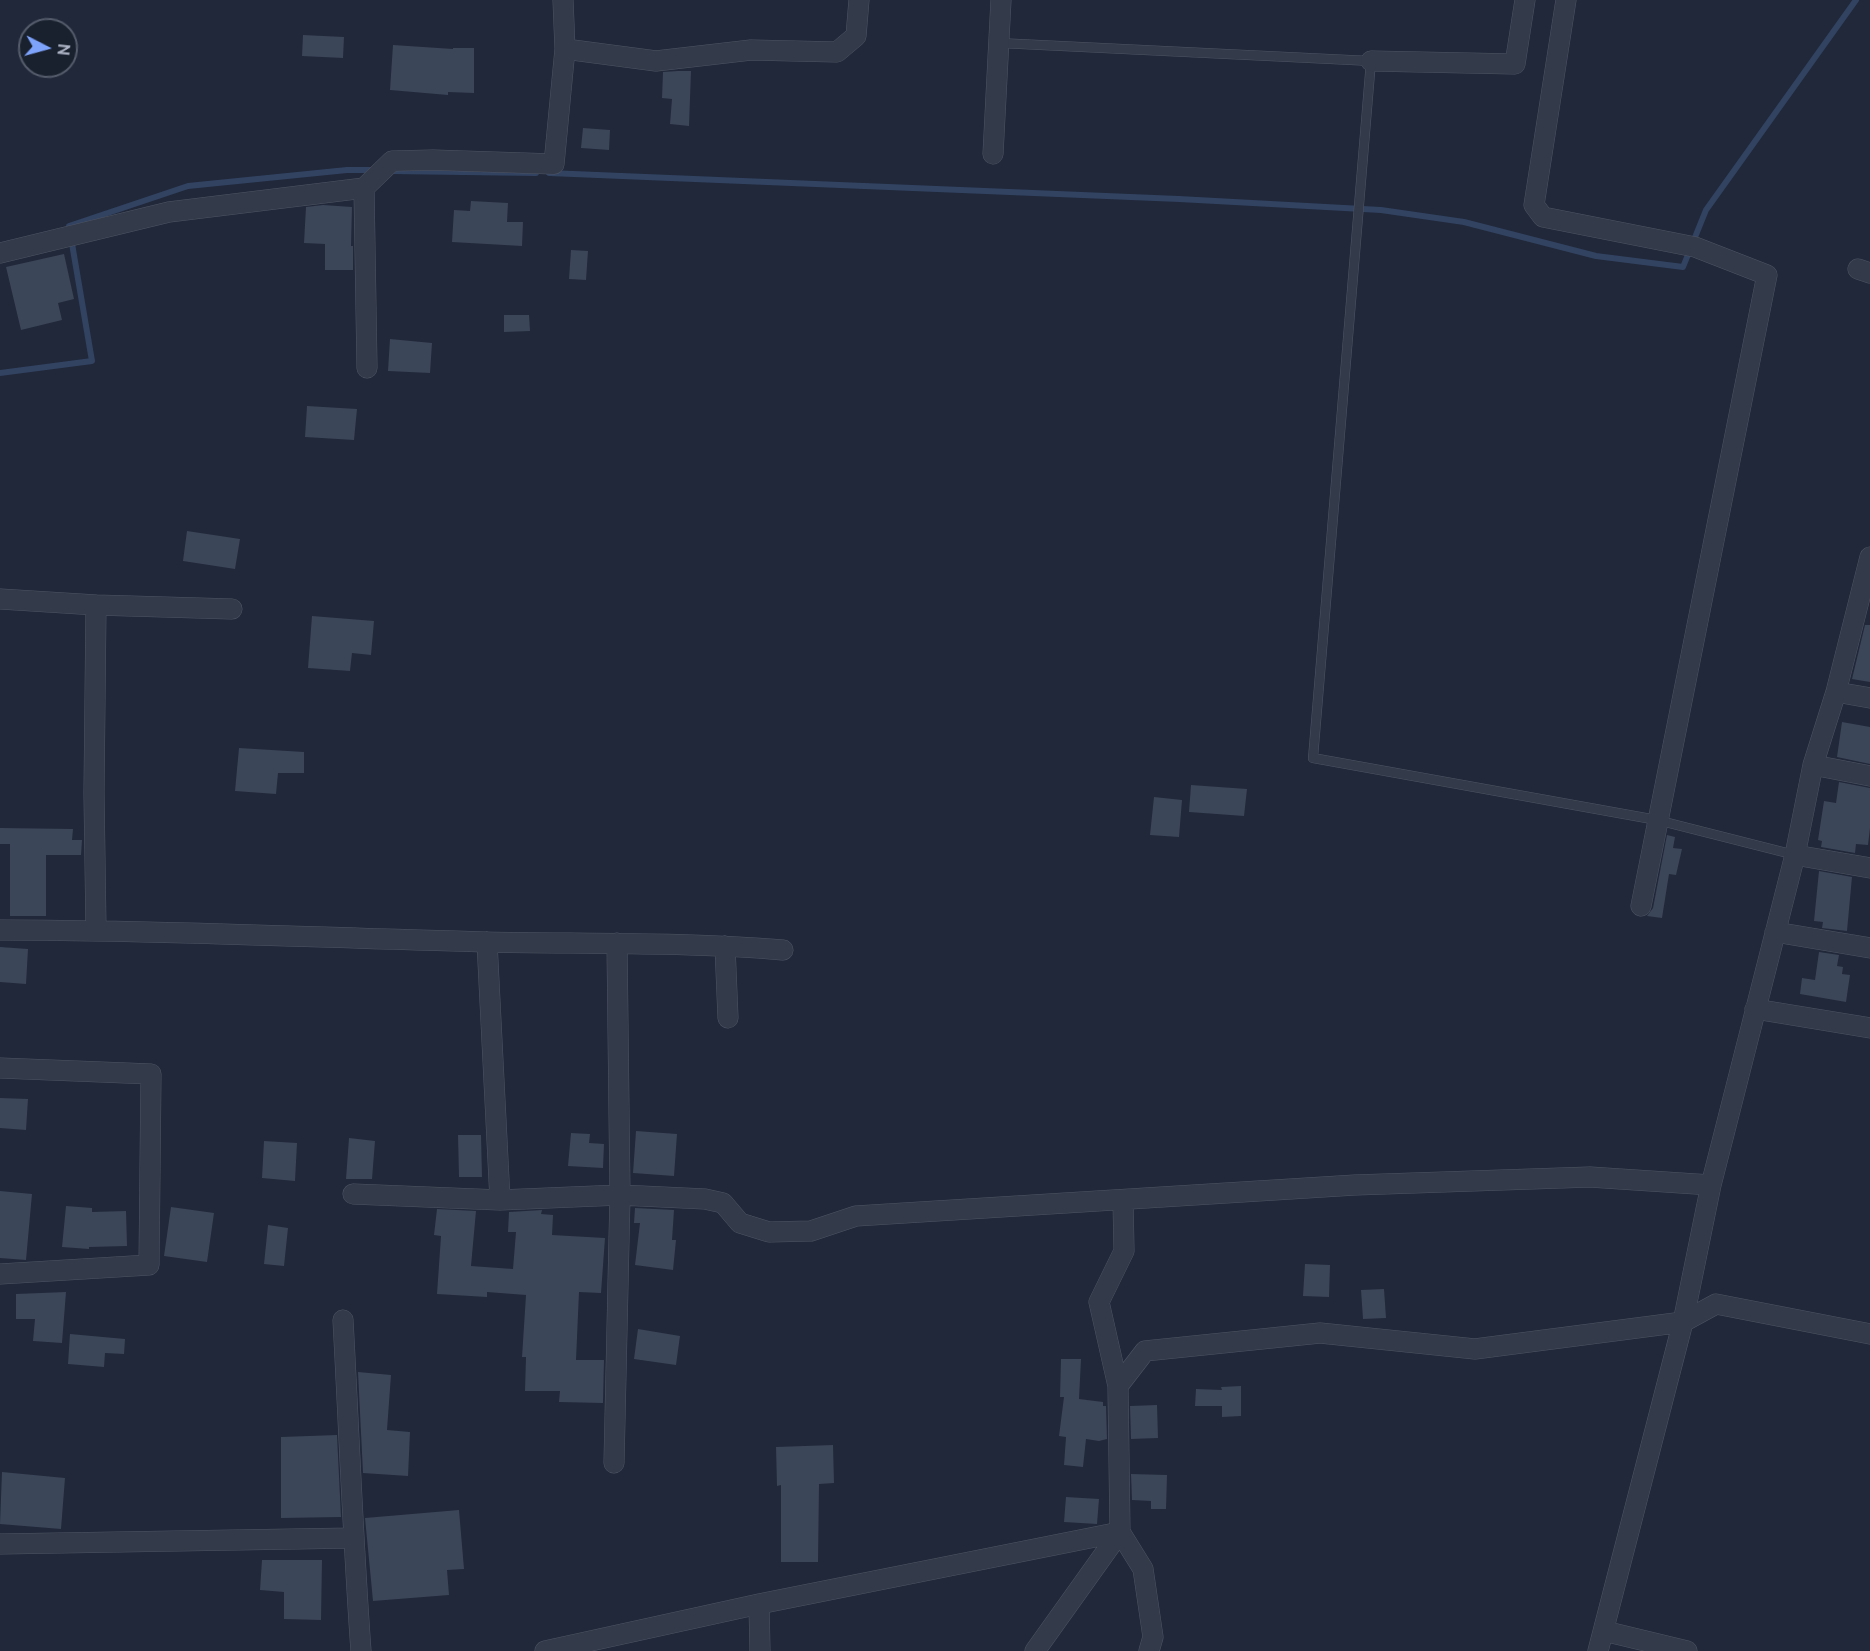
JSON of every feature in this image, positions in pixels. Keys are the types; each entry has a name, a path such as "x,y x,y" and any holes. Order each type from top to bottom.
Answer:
{"street":[{"path":"0,253 168,212 370,183 390,162 433,160 554,164 565,49 563,0"},
{"path":"565,49 656,61 751,50 837,52 856,36 859,0"},
{"path":"993,154 1002,0"},
{"path":"1371,61 1515,64 1525,0"},
{"path":"1566,0 1534,205 1543,217 1689,245 1767,275 1641,906"},
{"path":"367,368 370,183"},
{"path":"1598,1651 1683,1322 1711,1185 1795,855 1813,765 1836,692 1870,557"},
{"path":"0,599 96,605 232,609"},
{"path":"96,605 94,794 96,930"},
{"path":"1836,692 1870,698"},
{"path":"1813,765 1870,776"},
{"path":"1795,855 1870,868"},
{"path":"0,930 96,930 487,942 725,945 783,950"},
{"path":"1775,932 1870,948"},
{"path":"487,942 500,1200"},
{"path":"614,1463 620,1195 617,943"},
{"path":"725,945 729,1018"},
{"path":"1755,1009 1870,1029"},
{"path":"0,1068 151,1074 148,1265 0,1274"},
{"path":"353,1194 500,1200 620,1195 705,1199 723,1203 740,1223 769,1232 811,1231 856,1216 1355,1185 1590,1177 1711,1185"},
{"path":"1123,1200 1124,1251 1099,1302 1118,1386 1120,1532 1143,1569 1153,1637 1149,1651"},
{"path":"1118,1386 1145,1351 1320,1333 1475,1349 1683,1322 1716,1304 1870,1334"},
{"path":"343,1320 353,1538 361,1651"},
{"path":"545,1651 759,1604 1120,1532"},
{"path":"1035,1651 1120,1532"},
{"path":"0,1544 353,1538"},
{"path":"759,1604 760,1651"},
{"path":"1604,1631 1687,1651"}],"lane":[{"path":"999,43 1371,61 1313,758 1657,820 1795,855"}],"building":[{"path":"303,35 344,37 343,58 302,56"},
{"path":"393,45 474,48 474,93 448,92 448,95 390,90"},
{"path":"691,71 689,126 670,124 672,99 662,98 663,72"},
{"path":"583,128 610,130 609,150 581,148"},
{"path":"471,201 508,203 507,222 523,222 522,246 452,242 454,210 470,211"},
{"path":"323,205 352,207 353,270 325,270 325,244 304,243 306,207"},
{"path":"571,250 588,251 586,280 569,279"},
{"path":"64,254 74,299 58,303 62,320 21,330 6,267"},
{"path":"504,315 529,315 530,331 504,332"},
{"path":"390,339 432,343 430,373 388,371"},
{"path":"307,406 357,409 354,440 305,437"},
{"path":"187,531 240,539 235,569 183,561"},
{"path":"312,616 374,621 371,655 352,653 350,671 308,668"},
{"path":"1865,625 1870,625 1870,682 1852,679"},
{"path":"1842,722 1870,727 1870,764 1837,757"},
{"path":"239,748 304,752 304,773 278,773 276,794 235,791"},
{"path":"1839,782 1870,788 1868,845 1856,844 1855,853 1821,847 1822,841 1818,840 1824,801 1836,803"},
{"path":"1191,785 1247,789 1244,816 1189,812"},
{"path":"1154,797 1182,800 1179,837 1150,835"},
{"path":"0,828 73,829 72,840 82,840 81,855 46,855 46,916 10,916 10,844 0,844"},
{"path":"1667,835 1675,837 1673,848 1682,849 1676,875 1669,874 1662,918 1647,916 1653,908"},
{"path":"1819,871 1852,877 1847,931 1822,928 1823,922 1814,921"},
{"path":"0,947 28,949 26,984 0,982"},
{"path":"1819,952 1839,955 1837,966 1843,967 1842,974 1850,975 1846,1002 1800,994 1802,978 1815,980"},
{"path":"0,1098 28,1099 26,1130 0,1128"},
{"path":"636,1131 677,1134 674,1176 633,1173"},
{"path":"571,1133 590,1134 589,1143 604,1144 603,1168 568,1166"},
{"path":"458,1135 481,1135 482,1177 459,1177"},
{"path":"349,1138 375,1141 372,1179 346,1179"},
{"path":"264,1141 297,1143 295,1181 262,1178"},
{"path":"0,1191 32,1194 26,1260 0,1258"},
{"path":"66,1206 92,1208 92,1212 126,1211 127,1246 89,1247 89,1249 62,1247"},
{"path":"171,1207 214,1213 207,1262 164,1256"},
{"path":"635,1208 674,1210 672,1240 676,1240 673,1270 635,1265 640,1223 634,1223"},
{"path":"437,1209 476,1211 471,1266 513,1269 516,1232 508,1232 509,1212 542,1210 541,1214 553,1215 552,1235 605,1238 601,1293 579,1292 576,1360 604,1360 603,1403 559,1402 560,1391 525,1391 526,1357 522,1357 526,1295 487,1292 487,1297 437,1294 441,1236 434,1235"},
{"path":"268,1225 288,1228 284,1266 264,1264"},
{"path":"1305,1264 1330,1265 1329,1297 1303,1296"},
{"path":"1384,1289 1386,1318 1363,1319 1361,1290"},
{"path":"66,1292 62,1343 33,1341 35,1319 16,1319 16,1294"},
{"path":"638,1329 680,1336 676,1365 634,1359"},
{"path":"70,1334 125,1339 124,1354 105,1353 104,1367 68,1364"},
{"path":"1061,1359 1081,1359 1079,1399 1103,1402 1103,1406 1106,1406 1107,1439 1099,1441 1086,1439 1083,1467 1064,1465 1066,1437 1059,1436 1064,1397 1060,1397"},
{"path":"358,1372 391,1375 387,1430 410,1432 408,1476 363,1473"},
{"path":"1241,1386 1241,1416 1222,1417 1222,1406 1195,1406 1196,1389 1222,1390 1221,1387"},
{"path":"1157,1405 1158,1438 1131,1439 1130,1406"},
{"path":"337,1435 341,1517 281,1518 281,1437"},
{"path":"833,1445 834,1483 819,1484 818,1562 781,1562 781,1485 777,1486 776,1447"},
{"path":"2,1472 65,1478 61,1529 0,1524"},
{"path":"1131,1474 1167,1475 1166,1509 1151,1509 1151,1501 1132,1500"},
{"path":"1066,1497 1099,1499 1097,1524 1064,1522"},
{"path":"459,1510 464,1569 447,1570 449,1595 373,1601 365,1518"},
{"path":"262,1560 322,1560 321,1620 284,1619 284,1592 260,1590"}],"waterway":[{"path":"549,173 1179,199 1381,210 1464,222 1596,256 1683,267 1706,210 1856,0"},
{"path":"0,373 92,361 69,226 188,186 347,170 377,170"},
{"path":"390,171 536,173"}]}
